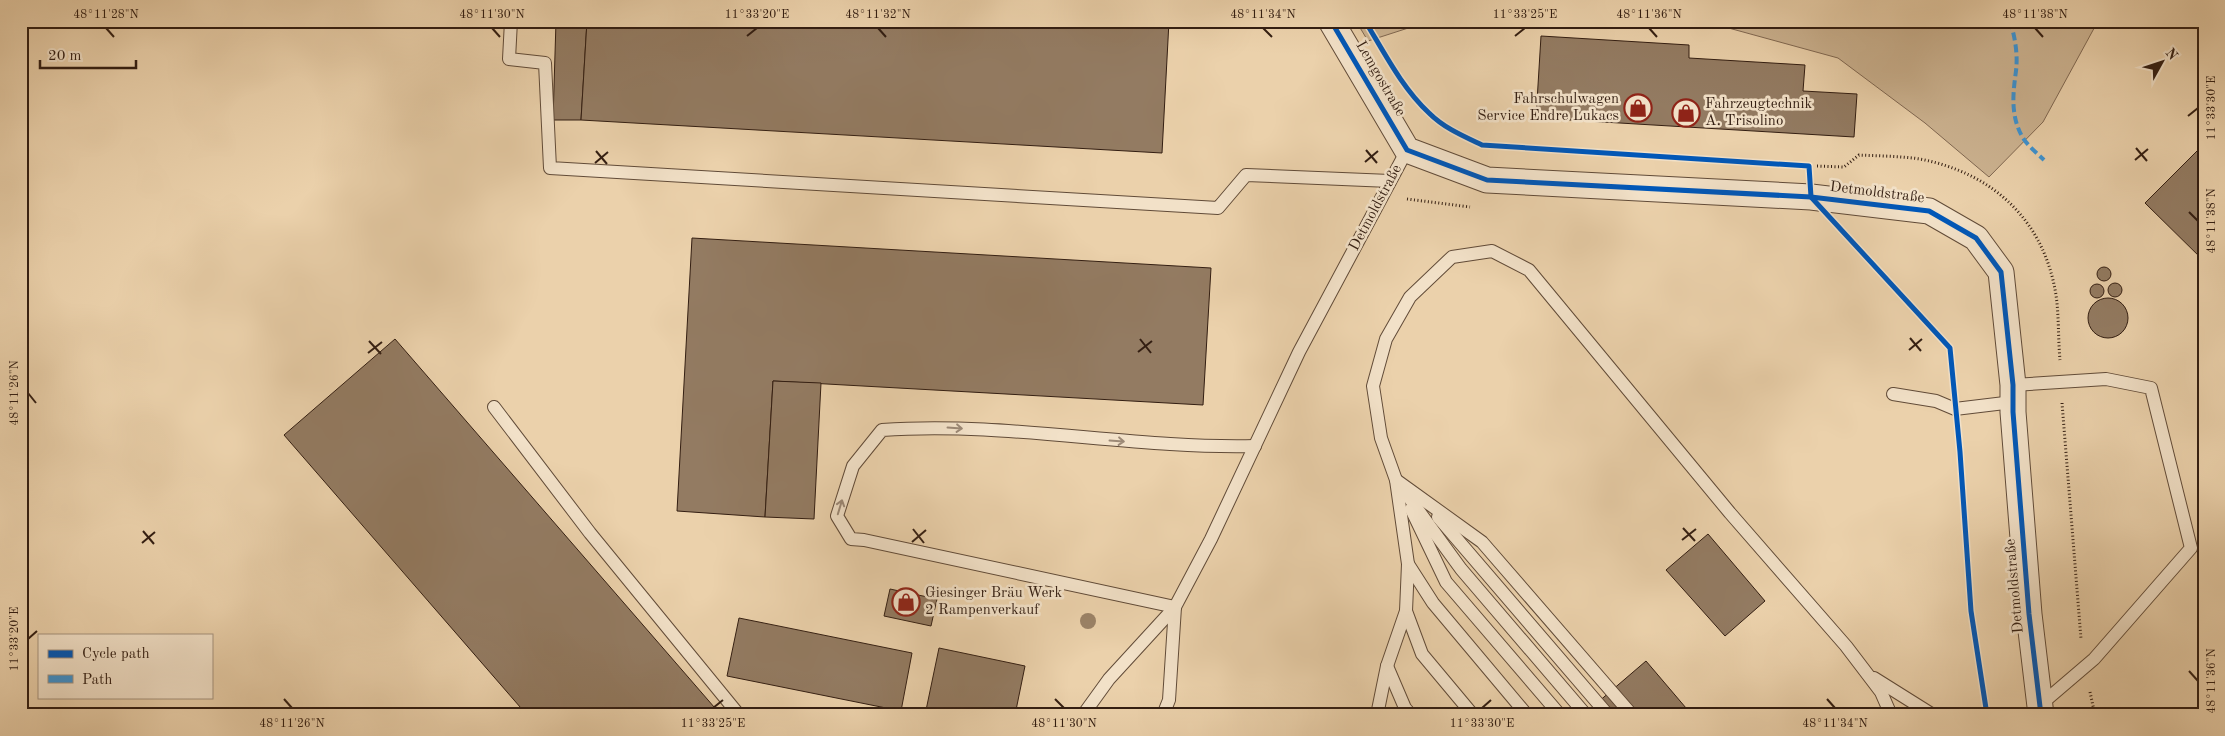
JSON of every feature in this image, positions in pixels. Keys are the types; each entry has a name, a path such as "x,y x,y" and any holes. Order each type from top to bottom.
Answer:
{"street":[{"name":"Lemgostraße","path":"1331,21 1406,150"},
{"name":"Detmoldstraße","path":"1406,150 1487,180 1811,197 1929,211 1976,238 2001,272 2013,393 2029,614 2040,711"}],"lane":[{"path":"511,21 509,59 545,63 550,168 1218,208 1246,175 1390,181"},
{"name":"Detmoldstraße","path":"1175,607 1211,539 1299,352 1406,150"},
{"path":"1560,715 1446,582 1396,480 1381,438 1373,386 1386,338 1410,297 1452,257 1492,251 1529,270 1730,513 1846,646 1881,692 1891,715"},
{"path":"1893,394 1936,401 1955,409 2013,393 2106,379 2151,388 2191,548 2094,658 2040,711"},
{"path":"494,407 590,533 739,715"},
{"path":"1175,607 852,539 837,516 853,466 882,430 929,426 1201,447 1255,446"},
{"path":"1396,480 1482,542 1632,715"},
{"path":"1380,711 1387,666 1406,611 1408,564 1396,480"},
{"path":"1396,480 1461,569 1586,715"},
{"path":"1426,502 1608,715"},
{"path":"1408,564 1433,603 1527,715"},
{"path":"1083,715 1109,679 1175,607"},
{"path":"1163,715 1169,700 1175,607"},
{"path":"1406,611 1422,654 1473,715"},
{"path":"1387,666 1405,708 1411,715"},
{"path":"1866,672 1933,715"}],"shaded area":[{"path":"1356,21 1430,21 1368,41"},
{"path":"1703,21 2098,21 2043,122 1989,177 1925,123 1838,58"}],"building":[{"path":"556,21 587,21 581,120 553,120"},
{"path":"587,21 1169,21 1162,153 581,120"},
{"path":"1541,36 1689,45 1689,58 1805,65 1803,91 1857,94 1854,137 1536,118"},
{"path":"2204,144 2204,261 2145,203"},
{"path":"692,238 1211,268 1203,405 773,381 765,517 677,511"},
{"path":"2101,267 2107,267 2111,274 2107,281 2101,281 2097,277 2097,271"},
{"path":"2112,283 2118,283 2122,290 2118,297 2112,297 2108,293 2108,287"},
{"path":"2094,284 2100,284 2104,291 2100,298 2094,298 2090,294 2090,288"},
{"path":"2108,298 2122,304 2128,318 2122,332 2108,338 2094,332 2088,318 2094,304"},
{"path":"395,339 721,715 527,715 284,435"},
{"path":"773,381 821,383 814,519 765,517"},
{"path":"1708,534 1765,601 1725,636 1666,570"},
{"path":"890,589 937,599 931,626 884,616"},
{"path":"739,618 912,653 901,711 727,676"},
{"path":"939,648 1025,666 1015,715 925,715"},
{"path":"1646,661 1692,715 1583,715"}],"railway":[{"path":"21,704 31,715"}],"marked path":[{"path":"2010,21 2015,39 2017,65 2013,96 2014,113 2019,130 2025,141 2044,160"}],"cycle path":[{"path":"1331,21 1407,150 1487,180 1811,197 1929,211 1976,238 2001,272 2013,385 2013,412 2029,614 2041,715"},
{"path":"1365,21 1394,69 1419,103 1447,127 1482,145 1809,166 1811,197 1950,348 1960,452 1971,611 1987,715"}],"place":[{"name":"Fahrschulwagen Service Endre Lukacs","path":"1638,108"},
{"name":"Fahrzeugtechnik A. Trisolino","path":"1686,113"},
{"name":"Giesinger Bräu Werk 2 Rampenverkauf","path":"906,602"}]}
